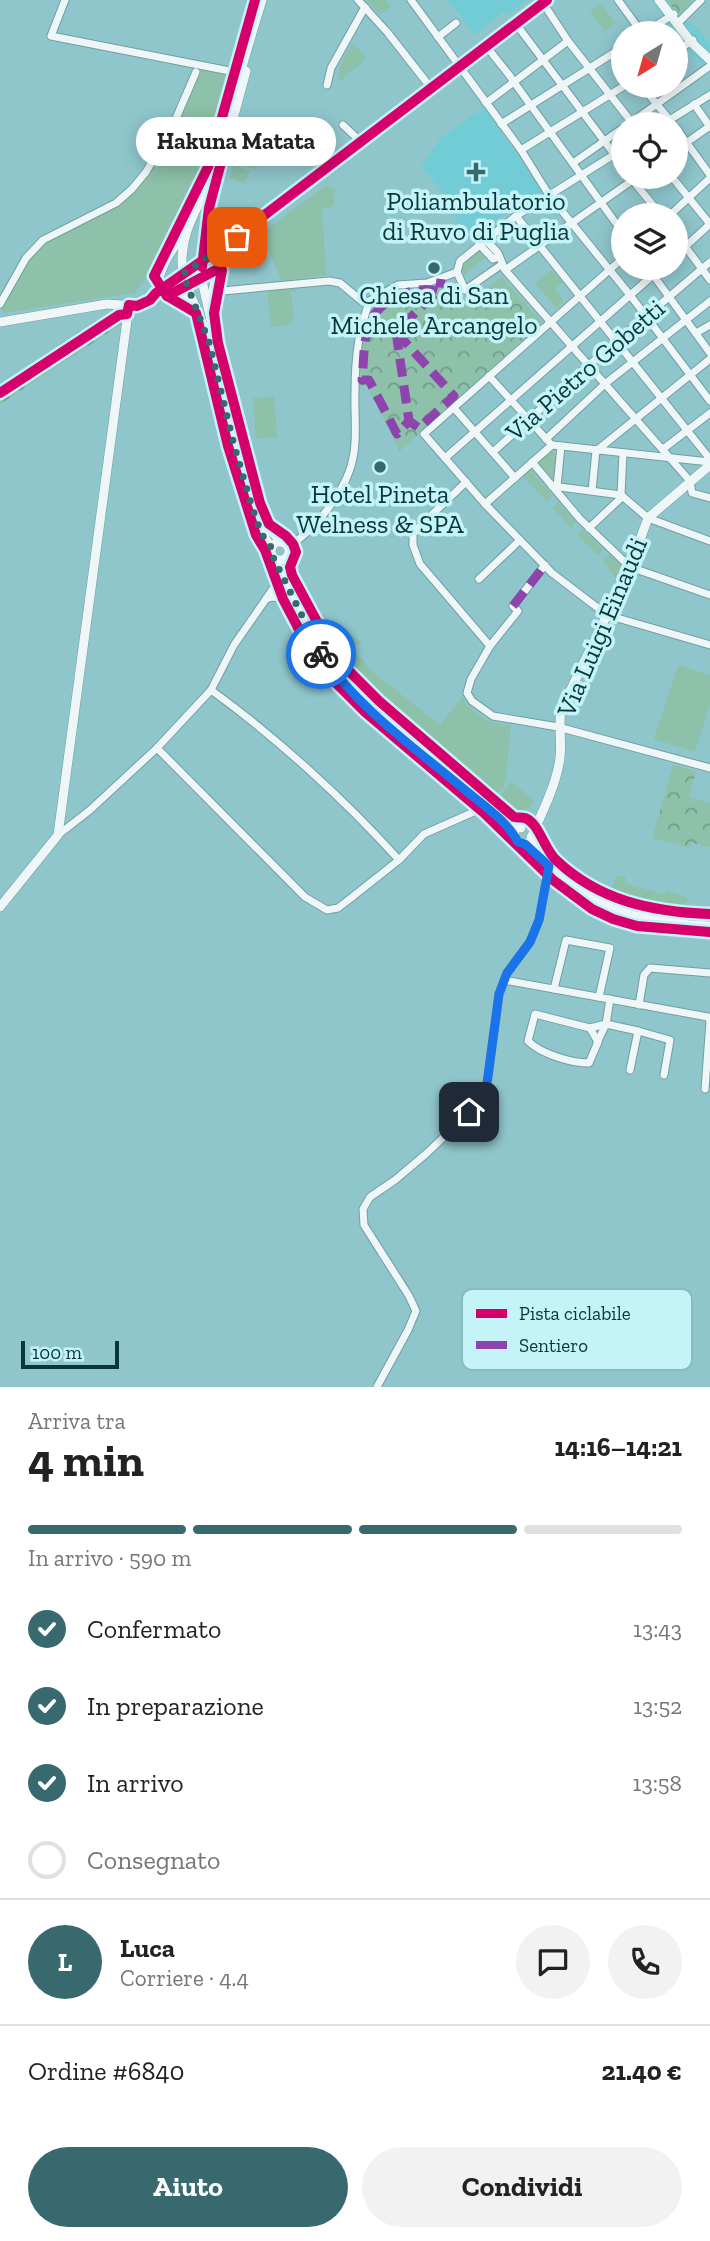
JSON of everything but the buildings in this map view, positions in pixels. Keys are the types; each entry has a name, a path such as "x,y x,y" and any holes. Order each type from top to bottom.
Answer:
{"main road":[{"path":"262,0 210,178 185,234 181,261 183,274 209,342 252,507 261,533 271,547 271,553 294,603 315,646 331,669 374,713 485,807 519,830 528,828 529,839 549,866 591,899 622,914 668,923 710,926"},
{"path":"268,0 209,208 202,261 208,310 257,504 268,528 286,548 288,573 297,597 321,645 332,659 392,717 519,830"},
{"path":"661,0 677,21"},
{"path":"154,294 225,245 362,142 540,3"},
{"path":"688,35 710,57"},
{"path":"208,310 217,267 225,245 209,208"},
{"path":"0,321 107,304 130,308 144,303 154,294 157,281 174,245 185,234"},
{"path":"154,294 185,299 197,308"},
{"path":"0,907 58,835 130,308"},
{"name":"Via Luigi Einaudi","path":"529,839 552,792 560,761 558,727 561,710 630,567 648,518 710,462"},
{"path":"271,547 276,543 286,548"},
{"path":"274,558 282,560 286,548"},
{"path":"529,839 518,842 519,830 541,814"},
{"path":"529,839 559,869 603,900 644,914 710,920"}],"street":[{"path":"65,0 51,36 240,73"},
{"path":"358,0 431,88"},
{"path":"411,0 521,150 549,195 630,295 710,401"},
{"path":"681,21 701,0"},
{"path":"620,1 634,21"},
{"path":"540,3 623,112"},
{"path":"327,85 331,68 365,7"},
{"path":"438,37 456,23"},
{"path":"516,24 611,150"},
{"path":"486,103 511,79 568,41"},
{"path":"688,44 693,41"},
{"path":"486,46 611,216"},
{"path":"501,124 611,55"},
{"path":"688,81 710,66"},
{"path":"0,304 26,258 43,240 116,203 132,189 146,172 174,123 197,72"},
{"path":"521,150 610,94"},
{"path":"684,112 710,95"},
{"path":"651,98 662,112"},
{"path":"645,112 664,98"},
{"path":"688,142 710,127 694,104"},
{"path":"343,125 362,142"},
{"path":"573,163 611,136"},
{"path":"683,203 710,177 688,146"},
{"path":"611,156 516,216 460,261 457,272 465,290 501,264 602,203 619,189"},
{"path":"641,189 652,203"},
{"path":"681,189 710,224 688,244"},
{"path":"516,216 710,462"},
{"path":"482,241 498,253 501,264 691,481 692,493 710,498"},
{"path":"688,251 710,280"},
{"name":"Via Pietro Gobetti","path":"492,452 616,341 710,262"},
{"path":"609,271 424,435 485,504 545,565 607,615 710,643"},
{"path":"212,292 329,281 340,283 363,302 398,285 427,283 457,272"},
{"path":"445,458 630,295 642,280"},
{"path":"657,280 710,353"},
{"path":"286,548 304,538 317,523 342,489 350,471 354,449 357,357 362,320 370,300"},
{"path":"485,504 532,462 606,383 710,301"},
{"path":"0,393 130,308"},
{"path":"696,333 710,325"},
{"path":"592,491 596,451 710,359"},
{"path":"489,376 549,442 596,451 710,462"},
{"path":"454,408 515,478"},
{"path":"663,449 710,413"},
{"path":"555,487 561,446"},
{"path":"589,528 621,496 623,453"},
{"path":"532,462 589,528 630,567 710,595"},
{"path":"466,482 419,527 414,534 413,545 420,564 490,646"},
{"path":"555,487 621,496 648,518 710,541"},
{"path":"479,579 520,540"},
{"path":"545,565 513,606 518,611 490,646 471,679 467,693 472,701 493,716 558,727 710,768"},
{"path":"58,835 90,810 157,748 211,690 234,645 282,575"},
{"path":"266,599 273,597 294,603"},
{"path":"211,690 297,760 399,859"},
{"path":"157,748 305,897 327,910 338,908 399,859 424,834 485,807"},
{"path":"377,1387 416,1311 364,1225 363,1209 370,1197 395,1181 427,1153 469,1112 486,1091 499,994 504,980 530,942 539,920 549,866"},
{"path":"554,989 566,940 610,948 599,997"},
{"path":"639,1005 644,975 650,968 710,973"},
{"path":"504,980 708,1017 710,1021 705,1089"},
{"path":"610,999 606,1024 589,1063 578,1063 534,1047 528,1041 535,1014 590,1028 606,1024 638,1031 670,1040 664,1075"},
{"path":"590,1028 597,1044"},
{"path":"630,1070 638,1031"}],"shaded area":[{"path":"448,0 526,0 507,15 504,11 475,35"},
{"path":"651,0 667,0 678,15 687,21 666,21"},
{"path":"688,21 710,43 710,72 688,51"},
{"name":"Poliambulatorio di Ruvo di Puglia","path":"484,107 542,192 466,238 452,214 447,197 421,166 440,139"}],"green space":[{"path":"366,0 386,0 391,6 380,14"},
{"path":"667,0 693,0 679,15"},
{"path":"601,3 614,21 611,21 611,27 605,31 590,11"},
{"path":"353,43 366,58 340,82 340,67"},
{"path":"200,69 231,75 203,169 147,277 134,293 4,313 0,307 28,261 47,241 113,209 146,178 188,101"},
{"path":"232,155 259,163 256,169 230,162"},
{"path":"233,165 250,171 245,183 230,179"},
{"path":"326,185 336,190 333,192 335,200 330,209 324,207 322,210 326,275 282,281 261,234"},
{"path":"480,249 487,257 464,275 461,266"},
{"path":"551,270 563,282 555,289 564,301 557,309 535,283"},
{"path":"502,277 542,322 400,451 366,385 358,386 363,339 374,311 396,293 440,288 455,282 463,305"},
{"path":"267,289 295,289 296,292 291,292 294,321 290,324 271,327"},
{"path":"115,308 123,323 0,404 0,384"},
{"path":"274,397 277,437 256,439 253,398"},
{"path":"551,451 556,453 553,478 537,462"},
{"path":"530,469 553,496 547,502 523,476"},
{"path":"558,502 576,523 571,528 552,507"},
{"path":"583,530 604,549 598,555 577,535"},
{"path":"610,554 623,566 616,579 603,561"},
{"path":"348,630 361,643 352,648 335,645"},
{"path":"341,651 362,659 369,669 440,725 462,697 471,709 483,718 511,725 505,784 494,796 391,707 338,655"},
{"path":"678,665 710,675 710,704 695,752 654,739"},
{"path":"673,765 696,771 689,797 710,803 710,847 692,843 690,848 652,838"},
{"path":"511,782 534,800 524,814 500,797"},
{"path":"616,875 626,877 625,883 665,895 667,891 688,898 685,909 652,907 611,892"}],"marked path":[{"path":"437,291 428,290 419,290 390,300 376,312 368,327 362,380 369,380 397,434 409,421 419,428 454,396 396,332 440,288 441,279"},
{"path":"396,332 409,421"},
{"path":"513,606 545,565"}],"cycle path":[{"path":"255,0 208,167 154,276 167,296 196,313 228,446 256,535 265,550 283,599 313,656 326,673 365,712 484,813 553,880 592,909 613,919 637,926 710,932"},
{"path":"0,393 119,315 127,314 129,305 137,306 150,300 547,0"},
{"path":"202,267 209,208 227,140"},
{"path":"167,296 216,270 222,270 214,313 218,343 260,503 269,524 293,544 296,552 290,567 292,575 337,659 379,701 514,817 530,821 556,860 573,874 609,895 628,902 668,910 710,914"}],"way so far":[{"path":"237,237 183,274 201,314 234,445 261,533 271,547 271,553 294,603 321,654"}],"place":[{"name":"Poliambulatorio di Ruvo di Puglia","path":"476,172"},
{"name":"Hakuna Matata","path":"237,237"},
{"name":"Chiesa di San Michele Arcangelo","path":"434,268"},
{"name":"Hotel Pineta Welness & SPA","path":"380,467"}],"route":[{"path":"321,654 331,669 374,713 485,807 515,834 518,842 525,844 549,866 539,920 530,942 507,973 499,994 486,1091 469,1112"}]}
